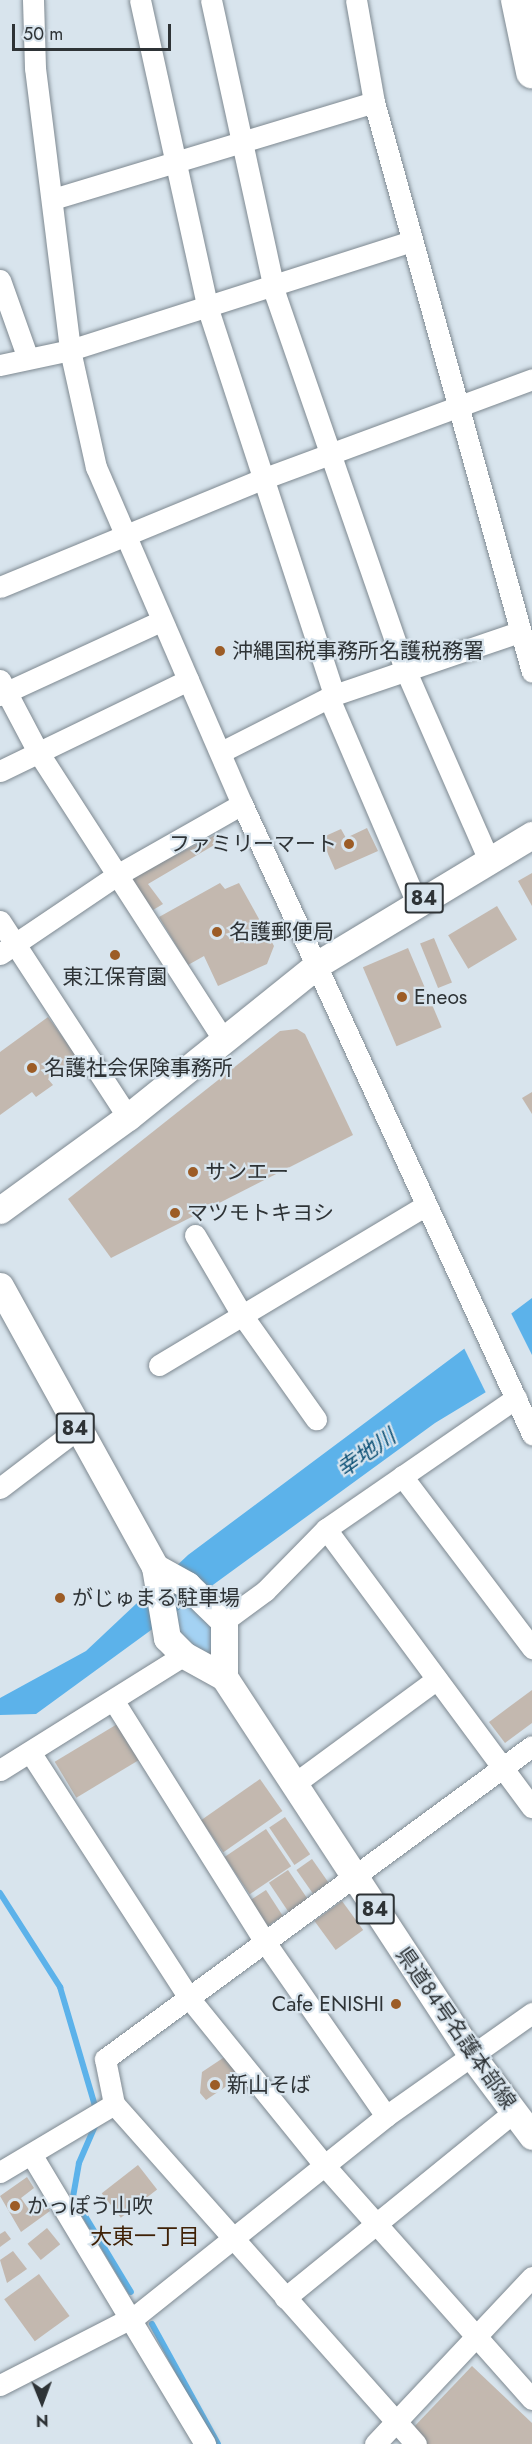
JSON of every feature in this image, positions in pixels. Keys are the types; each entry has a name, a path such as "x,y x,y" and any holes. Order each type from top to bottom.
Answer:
{"highway":[{"path":"517,0 532,72"}],"main road":[{"name":"84","path":"0,1210 128,1117 318,964 532,835"},
{"name":"県道84号名護本部線","path":"0,1286 76,1430 154,1567 164,1629 184,1656 224,1677 472,2056 532,2136"},
{"path":"154,1567 187,1585 224,1621 224,1677"}],"street":[{"path":"33,0 34,68 53,199 70,350 96,466 124,537 221,752 242,804 318,964 532,1434"},
{"path":"140,0 207,306 265,478 331,696 417,903"},
{"path":"211,0 239,142 273,285 405,669 489,860"},
{"path":"356,0 374,102 519,632 532,672"},
{"path":"53,199 175,160 374,102"},
{"path":"0,365 27,356 70,350 411,241"},
{"path":"0,280 27,356"},
{"path":"0,587 265,478 457,404 532,379"},
{"path":"161,621 2,690 38,752 224,1041"},
{"path":"221,752 331,696 519,632"},
{"path":"0,771 188,680"},
{"path":"7,948 117,875 242,804"},
{"path":"0,921 7,948 128,1117"},
{"path":"159,1365 426,1205"},
{"path":"195,1235 242,1315 316,1419"},
{"path":"224,1621 265,1591 326,1529 514,1393"},
{"path":"0,1488 76,1430"},
{"path":"402,1476 532,1648"},
{"path":"326,1529 532,1807"},
{"path":"0,1770 115,1703 184,1656"},
{"path":"294,1784 437,1679"},
{"path":"115,1703 265,1942 386,2116"},
{"path":"416,2444 114,2104 105,2059 532,1746"},
{"path":"30,1752 189,1998 324,2165 532,2399"},
{"path":"0,2385 130,2318 235,2238 386,2116 532,2013"},
{"path":"0,2172 114,2104"},
{"path":"285,2298 514,2112"},
{"path":"31,2154 205,2444"},
{"path":"375,2444 532,2277"}],"shaded area":[{"path":"176,1593 215,1619 215,1657 174,1635"}],"water":[{"name":"幸地川","path":"532,1298 532,1364 435,1423 36,1714 0,1715 0,1698 86,1651 188,1555"}],"pier":[{"path":"510,1311 532,1355 532,1368 487,1395 463,1346"}],"building":[{"name":"ファミリーマート","path":"367,828 378,851 335,870 321,838 341,829 346,838"},
{"path":"217,834 221,841 148,884 163,904 153,910 131,878"},
{"path":"532,873 532,906 518,881"},
{"name":"名護郵便局","path":"220,883 225,889 239,883 274,946 267,964 218,986 204,956 188,965 159,917"},
{"path":"497,906 517,939 468,969 448,935"},
{"path":"434,938 452,983 438,988 420,944"},
{"name":"Eneos","path":"408,948 442,1027 396,1046 363,967"},
{"name":"名護社会保険事務所","path":"48,1017 78,1058 48,1079 53,1085 36,1097 32,1092 0,1115 0,1052"},
{"name":"サンエー","path":"297,1029 305,1034 353,1135 111,1258 68,1199 280,1031"},
{"path":"532,1092 532,1114 522,1098"},
{"path":"532,1690 532,1723 505,1743 489,1722"},
{"path":"119,1723 141,1759 76,1798 55,1762"},
{"path":"260,1779 282,1811 223,1852 201,1820"},
{"path":"285,1817 310,1854 294,1865 269,1828"},
{"path":"266,1829 291,1866 250,1894 225,1857"},
{"path":"312,1859 329,1883 313,1894 296,1870"},
{"path":"288,1870 308,1900 289,1913 269,1883"},
{"path":"266,1890 283,1916 268,1926 251,1900"},
{"path":"342,1901 363,1930 336,1950 314,1921"},
{"name":"新山そば","path":"226,2056 240,2077 206,2100 200,2093 202,2072"},
{"path":"138,2165 157,2189 121,2218 102,2193"},
{"name":"かっぽう山吹","path":"27,2177 34,2188 21,2198 30,2211 43,2201 50,2211 21,2232 0,2196"},
{"path":"47,2228 60,2244 41,2260 28,2244"},
{"path":"5,2231 11,2239 0,2247 0,2234"},
{"path":"13,2251 27,2269 7,2283 0,2260"},
{"path":"39,2274 70,2316 35,2341 4,2299"},
{"path":"472,2366 532,2423 532,2444 424,2444 410,2431"}],"waterway":[{"path":"0,1893 60,1987 96,2109"},
{"path":"98,2119 79,2163 73,2196 131,2292"},
{"path":"152,2324 218,2444"}],"place":[{"name":"沖縄国税事務所名護税務署","path":"220,651"},
{"name":"ファミリーマート","path":"349,844"},
{"name":"名護郵便局","path":"217,932"},
{"name":"東江保育園","path":"115,955"},
{"name":"Eneos","path":"402,997"},
{"name":"名護社会保険事務所","path":"32,1068"},
{"name":"サンエー","path":"193,1172"},
{"name":"マツモトキヨシ","path":"175,1213"},
{"name":"がじゅまる駐車場","path":"60,1598"},
{"name":"Cafe ENISHI","path":"396,2004"},
{"name":"新山そば","path":"215,2085"},
{"name":"かっぽう山吹","path":"15,2206"}],"district":[{"name":"大東一丁目","path":"145,2237"}]}
